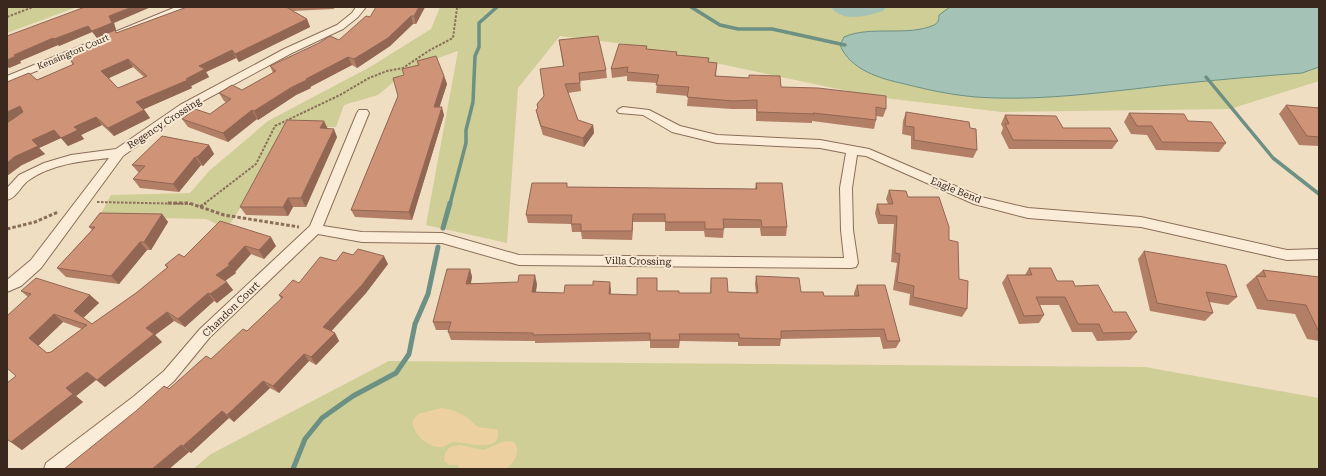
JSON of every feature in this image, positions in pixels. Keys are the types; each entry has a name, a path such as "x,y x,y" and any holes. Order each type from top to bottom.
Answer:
{"street":[{"name":"Kensington Court","path":"7,80 184,7"},
{"name":"Regency Crossing","path":"7,287 16,282 36,264 119,153 184,107 288,51 340,27 355,15 360,7"},
{"name":"Eagle Bend","path":"623,111 646,112 676,129 717,138 820,144 869,153 978,201 1028,213 1141,222 1287,255 1319,254"},
{"name":"Chandon Court","path":"52,469 139,402 169,376 205,334 316,229 363,113"},
{"name":"Villa Crossing","path":"316,229 362,238 442,238 519,260 851,263 847,230 846,188 852,150"},
{"path":"7,196 25,177 46,167 70,159 119,153"}],"path":[{"path":"7,17 33,7"},
{"path":"200,207 256,164 276,126 340,95 369,78 387,71 403,68 430,50 453,38 456,12 457,8 460,7"},
{"path":"82,202 189,203 224,215 316,229"},
{"path":"7,229 36,222 61,210"}],"green space":[{"path":"7,7 77,7 7,33"},
{"path":"440,7 1319,7 1319,81 1230,109 1002,112 876,97 625,44 560,36 518,88 507,243 426,225 458,51 410,68 378,95 344,105 336,127 290,127 227,229 206,219 99,217 111,195 190,193 209,171 268,121 370,67 431,29"},
{"path":"389,361 1145,367 1319,398 1319,469 193,469 211,454"}],"sand":[{"path":"442,408 455,411 468,418 478,427 496,429 498,431 498,438 489,445 453,442 443,447 431,445 421,439 418,435 413,425 413,420 418,414"},
{"path":"505,441 514,442 517,453 514,461 505,469 460,469 457,465 449,465 444,461 445,453 450,447 460,445 483,450"}],"shaded area":[{"path":"950,7 1319,7 1319,67 1302,73 1055,97 976,97 931,90 877,76 867,72 851,61 840,45 844,37 855,34 877,31 912,30 934,25 938,21 939,15"}],"building":[{"path":"85,7 132,7 109,16 112,23 92,31 88,26 54,39 53,38 14,55 16,56 7,60 7,36"},
{"path":"187,7 286,7 307,19 235,54 232,50 199,66 205,69 186,79 188,80 136,102 144,110 108,128 96,117 74,127 78,130 61,138 54,130 32,140 38,146 14,157 7,163 7,123 23,112 20,106 7,112 7,82 29,73 37,80 74,64 68,57 103,43 99,37 115,30 116,33","holes":["128,59 147,76 118,88 101,71"]},
{"path":"376,7 419,7 414,16 411,16 388,38 354,59 348,57 292,87 254,111 252,110 223,133 182,119 195,109 210,114 231,99 219,93 232,85 242,90 276,71 270,66 319,43 330,36 339,40 366,16 370,17"},
{"path":"598,36 606,70 579,73 580,83 565,84 578,120 593,125 583,138 541,126 536,110 538,108 537,104 544,96 540,69 564,66 559,40"},
{"path":"619,44 647,46 646,49 677,52 676,55 709,58 708,62 717,63 715,76 749,78 749,75 780,76 781,87 818,88 886,96 886,109 876,107 876,120 813,113 814,114 757,112 757,100 733,101 687,97 689,87 656,85 659,75 627,72 628,67 611,69"},
{"path":"436,56 444,76 434,107 442,107 409,212 351,210 398,96 393,78 404,75 402,69 419,65 417,61"},
{"path":"1286,105 1319,108 1319,137 1307,136"},
{"path":"906,112 969,122 970,128 976,129 977,150 914,140 914,127 905,126"},
{"path":"1129,113 1184,114 1188,121 1211,122 1226,143 1162,142 1152,126 1137,126"},
{"path":"1005,115 1056,116 1063,128 1110,128 1118,141 1013,140 1005,124 1009,124"},
{"path":"287,120 324,121 320,128 334,129 301,198 288,198 283,207 240,207"},
{"path":"162,136 209,145 197,157 195,157 173,184 133,179 145,166 132,165"},
{"path":"532,183 567,183 567,187 757,189 756,183 782,183 787,227 762,227 761,220 723,219 724,229 705,229 705,222 665,222 665,214 633,214 632,231 581,231 581,224 571,224 572,215 526,215"},
{"path":"889,190 906,191 908,197 939,197 949,227 949,240 958,242 959,279 968,281 967,309 913,297 914,286 897,282 900,254 895,253 897,216 880,215 877,204 893,204"},
{"path":"100,213 162,214 144,242 140,242 111,276 57,268 95,227 89,227"},
{"path":"220,221 271,237 259,250 245,246 228,264 230,265 216,275 227,282 210,294 208,293 178,319 167,312 146,328 154,334 97,380 87,372 66,388 73,394 11,442 7,439 7,383 16,376 7,368 7,316 31,294 21,291 36,278 90,295 74,311 92,324 136,293 168,267 165,265 179,254 184,257","holes":["54,314 87,325 51,352 47,353 29,338"]},
{"path":"358,249 384,256 362,285 323,327 335,333 311,357 304,354 273,386 263,381 227,415 222,411 183,446 181,445 152,469 64,469 136,411 164,386 169,389 206,356 211,359 243,329 247,331 283,297 279,295 293,280 299,283 320,257 336,261 343,252 353,255"},
{"path":"1144,251 1226,265 1237,297 1206,292 1213,313 1157,303"},
{"path":"1029,268 1051,268 1057,281 1073,281 1075,286 1098,285 1113,312 1126,312 1137,332 1103,333 1099,324 1078,324 1065,297 1036,297 1044,315 1024,316 1007,275 1032,275"},
{"path":"447,269 470,269 466,284 518,282 519,275 535,275 532,292 564,293 565,285 593,285 593,281 610,282 609,294 637,295 637,278 657,278 657,291 679,291 679,293 711,293 711,278 727,278 728,292 758,293 756,276 799,278 801,292 823,292 824,296 859,296 857,285 885,285 900,341 887,341 884,329 781,331 781,339 739,338 739,334 679,334 680,340 650,340 650,333 533,335 533,333 448,332 451,322 433,322"},
{"path":"1263,270 1319,277 1319,330 1306,305 1267,300 1256,276 1266,277"}],"waterway":[{"path":"450,204 466,143 466,130 473,102 475,56 479,47 479,23 497,7"},
{"path":"691,7 720,25 738,29 772,29 845,45"},
{"path":"841,7 858,11 876,7"},
{"path":"1206,77 1273,158 1319,194"},
{"path":"443,228 450,203"},
{"path":"293,469 305,439 322,418 353,396 396,373 409,354 415,324 428,294 438,247"}]}
